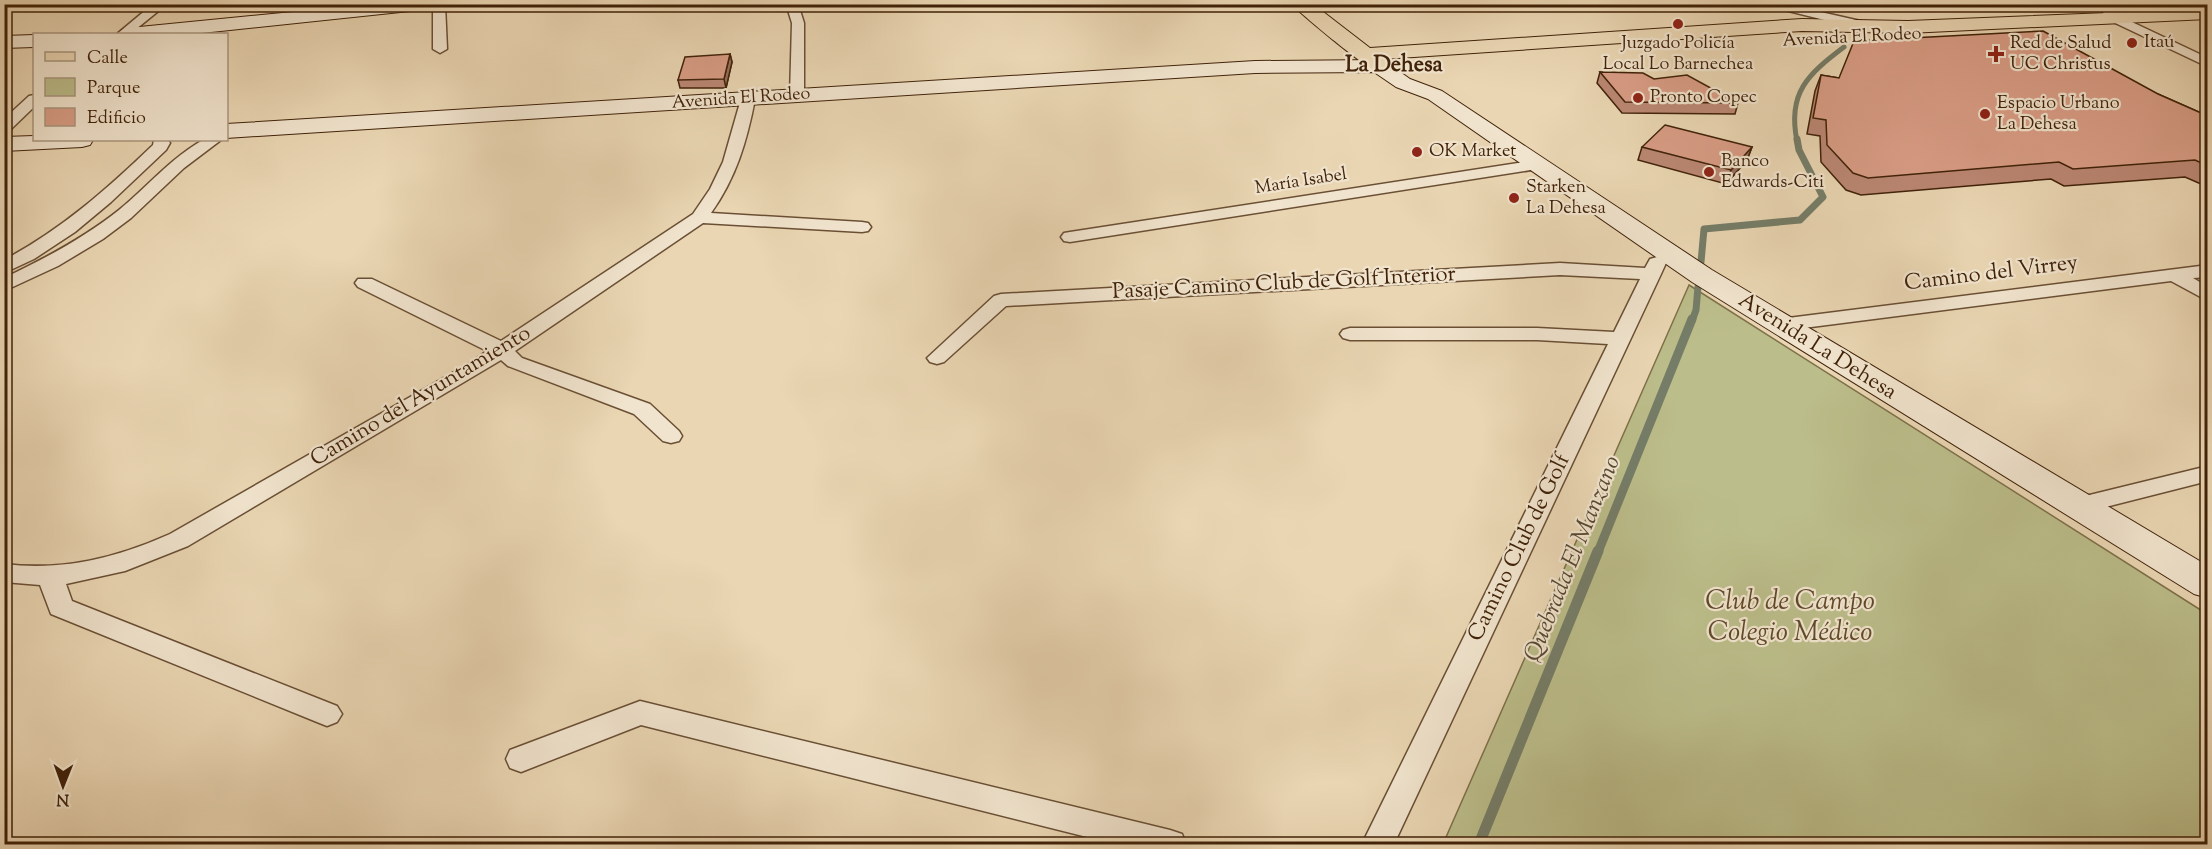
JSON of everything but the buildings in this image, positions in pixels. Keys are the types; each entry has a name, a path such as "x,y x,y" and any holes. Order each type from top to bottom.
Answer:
{"main road":[{"path":"141,33 239,25 429,4"},
{"name":"Avenida La Dehesa","path":"1301,4 1403,83 1435,95 1538,165 1657,262 1780,324 2208,584"},
{"name":"Avenida El Rodeo","path":"1580,47 1802,25 1908,27 2208,14"},
{"name":"Avenida El Rodeo","path":"229,132 1580,47 2060,26 2089,20"},
{"path":"1373,32 1436,80 1435,95"},
{"path":"4,42 33,40"},
{"path":"4,144 62,141"}],"street":[{"path":"124,33 161,4"},
{"path":"439,4 440,49"},
{"path":"792,4 798,23 797,96"},
{"name":"Avenida El Rodeo","path":"2115,18 2110,15 2110,12 2168,4"},
{"path":"1770,6 1796,18 1802,25"},
{"path":"1770,6 1861,25"},
{"path":"2115,18 2208,63"},
{"name":"Camino del Ayuntamiento","path":"4,573 51,577 114,565 147,555 179,540 502,350 699,218 719,192 737,151 748,99"},
{"path":"4,128 33,100"},
{"path":"4,268 75,226 99,206 160,143 176,151 208,142"},
{"path":"4,285 69,251 111,225 208,142"},
{"name":"María Isabel","path":"1070,237 1538,165"},
{"path":"699,218 862,227"},
{"name":"Camino Club de Golf","path":"1377,844 1657,262"},
{"name":"Pasaje Camino Club de Golf Interior","path":"937,358 1001,300 1657,262"},
{"name":"Camino del Virrey","path":"1780,324 2208,271"},
{"path":"2174,275 2208,295"},
{"path":"365,283 502,350 515,362 642,409 651,415 670,436"},
{"path":"1350,334 1537,334 1621,339"},
{"path":"2078,506 2208,473"},
{"path":"51,577 61,607 327,714"},
{"path":"521,759 640,713 1170,844"}],"green space":[{"name":"Club de Campo Colegio Médico","path":"1689,285 2207,614 2207,844 1443,844"}],"waterway":[{"name":"Quebrada El Manzano","path":"1797,141 1795,110 1803,86 1820,66 1844,47"},
{"name":"Quebrada El Manzano","path":"1701,262 1704,229 1800,220 1823,197 1799,150 1797,139"},
{"name":"Quebrada El Manzano","path":"1692,321 1696,310 1698,287"},
{"name":"Quebrada El Manzano","path":"1598,552 1692,319"},
{"name":"Quebrada El Manzano","path":"1479,844 1598,551"}],"place":[{"name":"Juzgado Policía Local Lo Barnechea","path":"1678,24"},
{"name":"Itaú","path":"2132,43"},
{"name":"Red de Salud UC Christus","path":"1996,54"},
{"name":"Pronto Copec","path":"1638,98"},
{"name":"Espacio Urbano La Dehesa","path":"1985,114"},
{"name":"OK Market","path":"1417,152"},
{"name":"Banco Edwards-Citi","path":"1709,172"},
{"name":"Starken La Dehesa","path":"1514,198"}],"district":[{"name":"La Dehesa","path":"1394,66"}]}
